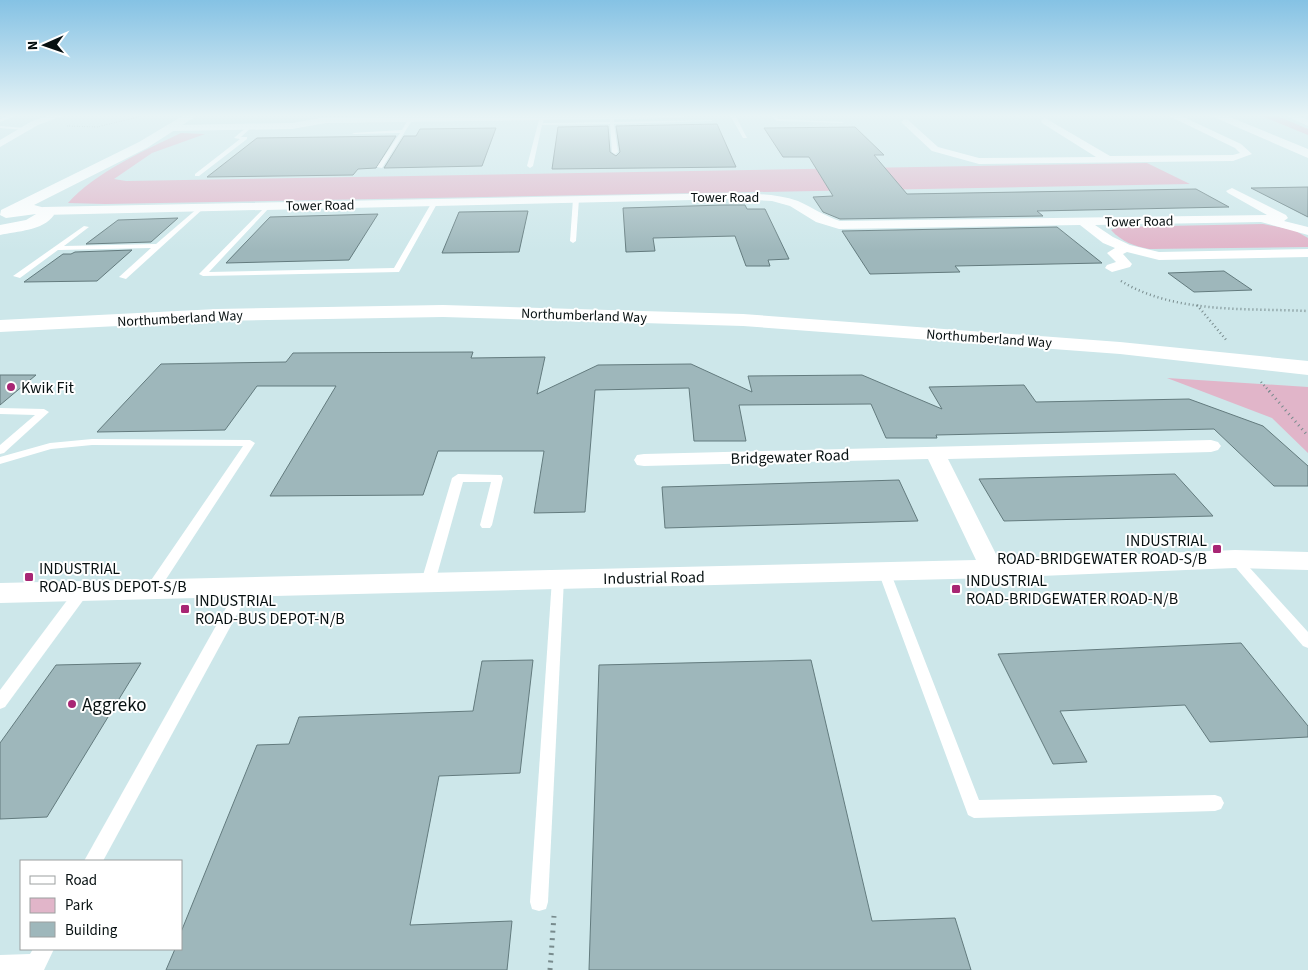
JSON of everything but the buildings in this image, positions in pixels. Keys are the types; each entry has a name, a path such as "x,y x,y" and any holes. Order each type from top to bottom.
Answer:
{"main road":[{"path":"2,218 111,160"},
{"path":"0,242 32,218 54,190"},
{"path":"2,218 32,218"},
{"path":"2,218 32,218"},
{"name":"Northumberland Way","path":"0,326 217,315 443,311 743,320 1120,348 1308,368"},
{"name":"Northumberland Way","path":"0,334 48,324"},
{"name":"Northumberland Way","path":"1120,348 1308,352"}],"street":[{"path":"976,160 1073,160"},
{"name":"Tower Road","path":"32,218 104,211 736,196 772,198 794,204 820,219 839,225 1282,218 1232,191"},
{"name":"Tower Road","path":"32,218 104,211"},
{"path":"1256,218 1308,231"},
{"path":"1084,222 1108,240 1126,248 1160,256 1308,253"},
{"path":"1112,268 1125,264 1114,253 1126,248"},
{"name":"Bridgewater Road","path":"644,460 1211,446"},
{"path":"935,452 992,569"},
{"name":"Industrial Road","path":"0,593 992,569 1235,559 1308,561"}],"lane":[{"path":"197,175 217,160"},
{"path":"380,167 384,160"},
{"path":"530,166 531,160"},
{"path":"574,241 576,199"},
{"path":"268,206 203,274 396,270 435,202"},
{"path":"123,277 201,208"},
{"path":"17,276 86,227"},
{"path":"58,248 157,246"},
{"path":"0,412 44,412 0,451"},
{"path":"0,461 50,446 92,442 250,442 152,589"},
{"path":"428,582 458,478 497,478 486,525"},
{"path":"1235,559 1308,642"},
{"path":"884,571 974,809 1215,803"},
{"path":"539,902 558,579"},
{"path":"94,860 245,587"},
{"path":"0,702 82,590"},
{"path":"0,965 36,964 43,950"}],"path":[{"path":"1112,268 1122,282 1139,293 1183,304 1308,311"},
{"path":"1274,396 1308,436"}],"green space":[{"path":"126,160 141,160 114,179 126,181 1147,163 1190,184 105,204 68,203 92,182"},
{"path":"1263,224 1294,230 1308,238 1308,247 1149,249 1128,243 1111,230 1118,227"},
{"path":"1167,378 1308,387 1308,453 1272,418"}],"place":[{"name":"Kwik Fit","path":"11,387"},
{"name":"INDUSTRIAL ROAD-BRIDGEWATER ROAD-S/B","path":"1217,549"},
{"name":"INDUSTRIAL ROAD-BUS DEPOT-S/B","path":"29,577"},
{"name":"INDUSTRIAL ROAD-BRIDGEWATER ROAD-N/B","path":"956,589"},
{"name":"INDUSTRIAL ROAD-BUS DEPOT-N/B","path":"185,609"},
{"name":"Aggreko","path":"72,704"}]}
